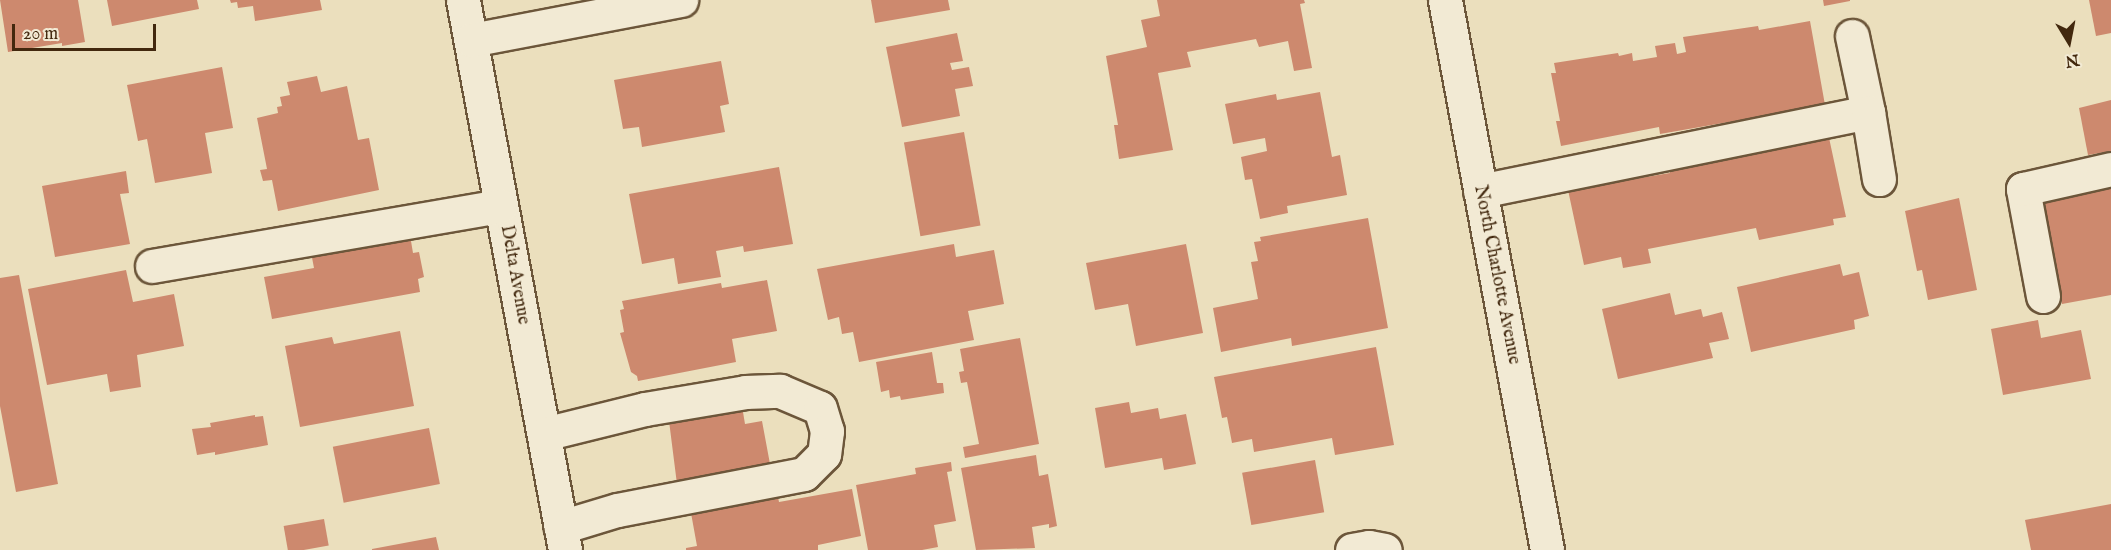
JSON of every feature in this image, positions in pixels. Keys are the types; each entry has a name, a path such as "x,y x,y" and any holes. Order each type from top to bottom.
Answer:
{"street":[{"name":"Delta Avenue","path":"464,0 563,538"},
{"path":"471,40 681,0"},
{"name":"North Charlotte Avenue","path":"1445,0 1547,550"},
{"path":"1852,36 1879,179"},
{"path":"1480,191 1868,112"},
{"path":"2043,296 2024,189 2111,169"},
{"path":"152,266 501,206"},
{"path":"544,434 645,409 745,392 780,391 820,408 827,430 824,454 804,474 617,510 563,538"},
{"path":"1352,550 1369,547 1385,550"}],"building":[{"path":"0,0 78,0 85,42 62,46 62,43 8,52"},
{"path":"107,0 197,0 199,9 112,26"},
{"path":"230,0 320,0 322,10 255,21 253,6 238,8 237,2 231,3"},
{"path":"871,0 948,0 950,10 875,23"},
{"path":"1157,0 1304,0 1305,3 1300,4 1312,68 1294,71 1288,41 1259,47 1256,39 1187,52 1191,67 1158,73 1173,150 1119,159 1114,125 1118,125 1106,56 1147,47 1141,20 1160,16"},
{"path":"1823,0 1850,0 1850,1 1824,6"},
{"path":"2089,0 2111,0 2111,33 2096,36"},
{"path":"1810,21 1825,105 1660,134 1659,127 1561,146 1556,121 1560,121 1551,73 1556,73 1554,63 1618,53 1619,56 1632,53 1633,61 1657,57 1655,46 1675,43 1677,54 1686,52 1683,37 1758,26 1759,30"},
{"path":"957,33 963,61 950,63 952,70 969,67 973,86 955,89 960,116 902,127 886,47"},
{"path":"721,61 729,104 720,106 725,132 642,147 639,127 623,129 614,80"},
{"path":"222,67 233,128 205,133 212,173 155,183 147,139 138,141 127,85"},
{"path":"317,76 321,92 347,86 358,140 369,138 379,190 278,211 272,180 263,181 260,170 267,169 257,118 278,113 277,107 282,106 280,97 290,95 287,82"},
{"path":"1320,92 1332,157 1340,155 1347,195 1287,206 1288,213 1260,219 1252,179 1245,180 1241,157 1267,151 1265,138 1233,144 1225,104 1276,94 1277,100"},
{"path":"2111,100 2111,151 2088,155 2079,108"},
{"path":"964,132 980,226 920,236 904,143"},
{"path":"1828,133 1846,217 1833,219 1834,225 1759,240 1756,228 1648,249 1651,263 1623,268 1621,257 1584,265 1568,190 1670,173 1669,167"},
{"path":"779,167 793,244 744,252 743,246 716,251 721,277 678,284 674,258 642,264 629,194"},
{"path":"126,171 129,193 120,194 130,244 55,257 42,186"},
{"path":"2111,177 2111,295 2062,304 2041,190"},
{"path":"1959,198 1977,290 1928,300 1922,270 1917,271 1905,211"},
{"path":"1368,218 1388,328 1292,346 1291,338 1221,352 1213,308 1258,299 1251,262 1258,261 1254,242 1261,241 1260,237"},
{"path":"409,229 413,253 419,252 424,277 418,279 420,292 272,319 264,277 314,268 310,247"},
{"path":"954,244 956,257 994,250 1004,304 968,311 974,340 859,362 853,332 842,334 839,317 828,320 817,269"},
{"path":"1186,244 1203,333 1136,346 1128,304 1095,310 1086,263"},
{"path":"1840,264 1843,276 1859,272 1869,316 1854,320 1855,329 1751,352 1737,287"},
{"path":"126,270 133,302 174,294 184,346 137,355 141,387 110,392 107,374 47,385 28,289"},
{"path":"19,275 58,484 16,492 0,406 0,278"},
{"path":"767,280 777,331 732,339 736,362 638,381 637,376 631,372 620,333 624,332 620,310 624,309 622,301 721,283 722,288"},
{"path":"1670,293 1675,315 1701,309 1703,317 1722,312 1729,339 1709,343 1713,358 1618,379 1602,309"},
{"path":"2038,320 2041,338 2081,330 2091,379 2003,395 1991,329"},
{"path":"400,331 414,406 300,427 285,346 332,337 334,344"},
{"path":"1020,338 1039,444 965,458 963,447 979,444 967,382 961,383 959,372 964,371 960,349"},
{"path":"1376,347 1394,445 1335,455 1332,438 1254,452 1252,439 1232,443 1227,417 1222,418 1214,377"},
{"path":"932,352 937,383 943,383 944,393 901,400 900,396 890,398 889,390 881,392 876,362"},
{"path":"741,400 745,424 762,421 770,464 678,492 668,413"},
{"path":"1129,402 1131,413 1158,408 1160,419 1186,414 1196,464 1164,470 1162,458 1105,468 1095,408"},
{"path":"255,415 255,417 263,416 268,445 215,455 215,452 197,455 192,429 211,427 210,423"},
{"path":"429,428 440,484 344,503 333,447"},
{"path":"1036,455 1039,476 1048,474 1057,526 1049,528 1049,524 1032,527 1035,548 976,550 961,468"},
{"path":"1315,460 1324,512 1251,525 1242,473"},
{"path":"951,462 952,471 947,472 956,521 934,525 938,547 922,550 868,550 856,485 916,474 915,468"},
{"path":"852,489 861,536 818,545 818,550 686,550 686,548 697,546 691,513 778,497 779,502"},
{"path":"2111,504 2111,550 2031,550 2025,520"},
{"path":"324,519 329,546 288,550 284,526"},
{"path":"436,537 439,550 372,550 372,549"}]}
